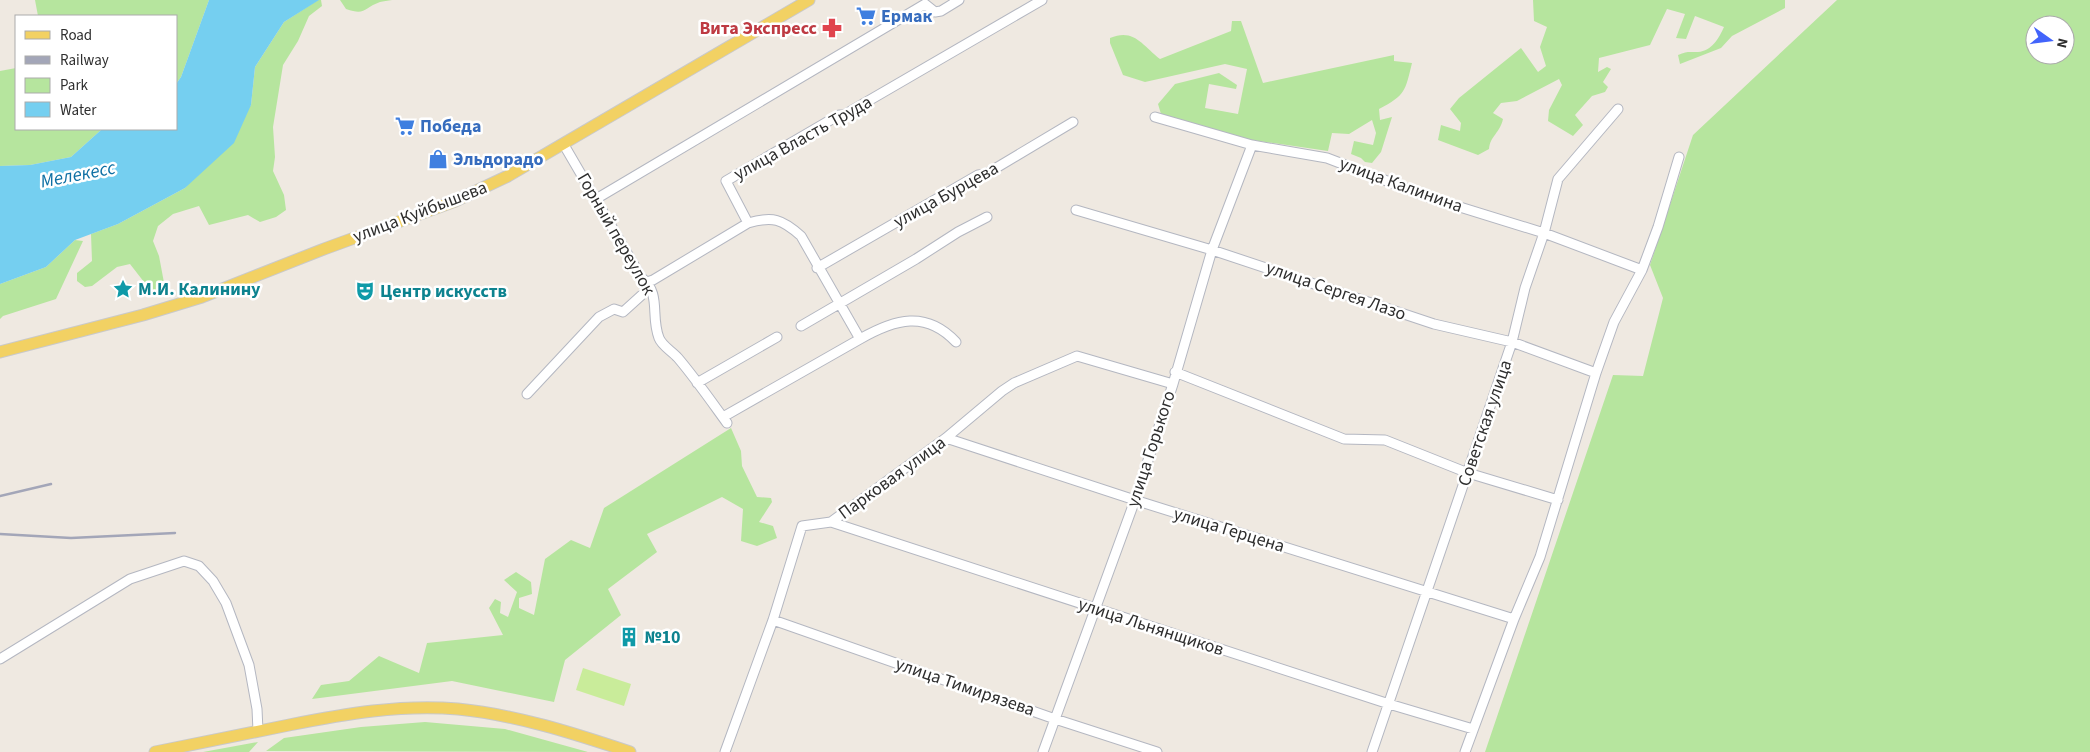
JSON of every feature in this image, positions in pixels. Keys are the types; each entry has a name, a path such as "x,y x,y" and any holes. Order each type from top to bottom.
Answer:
{"main road":[{"name":"улица Куйбышева","path":"0,352 143,315 202,297 324,249 453,202 508,176 809,0"},
{"path":"155,752 340,715 398,709 456,709 514,717 573,732 630,752"}],"street":[{"path":"596,199 924,4 935,12 941,11 959,0"},
{"name":"улица Власть Труда","path":"748,223 726,181 1042,0"},
{"name":"Советская улица","path":"1372,752 1512,342 1525,288 1544,233 1558,179 1618,109"},
{"name":"улица Калинина","path":"1155,117 1252,145 1327,158 1434,198 1544,233 1642,270"},
{"name":"улица Бурцева","path":"817,268 978,175 986,174 1073,122"},
{"name":"Горный переулок","path":"564,144 641,277 647,282 655,296 655,322 660,340 677,357 725,420 860,340"},
{"name":"улица Горького","path":"1043,752 1135,500 1212,250 1252,145"},
{"path":"1464,752 1514,619 1540,558 1596,373 1614,322 1642,270 1658,227 1679,157"},
{"name":"улица Сергея Лазо","path":"1076,210 1212,250 1434,324 1512,342 1596,373"},
{"path":"802,326 958,232 987,217"},
{"path":"528,394 599,318 614,309 623,312 644,293 647,282 748,223 771,218 788,224 800,236 860,340 889,326 918,320 944,329 956,342"},
{"path":"697,383 777,337"},
{"name":"Парковая улица","path":"725,752 773,620 802,526 831,522 946,438 1002,391 1014,383 1077,356 1172,384"},
{"path":"1175,372 1344,439 1385,440 1468,473 1558,500"},
{"name":"улица Герцена","path":"946,438 1135,500 1514,619"},
{"name":"улица Льнянщиков","path":"831,522 1389,704 1473,729"},
{"path":"0,659 130,579 184,561 199,566 214,581 226,603 249,665 257,709 258,731"},
{"name":"улица Тимирязева","path":"773,620 1055,719 1157,752"}],"green space":[{"path":"35,0 209,0 178,81 178,15 38,15"},
{"path":"318,0 321,0 322,6 309,16 298,41 283,65 273,127 275,157 273,171 284,195 286,210 276,217 260,222 248,215 209,225 199,206 173,214 158,226 153,241 159,256 165,288 160,292 151,291 130,264 117,267 92,286 85,287 77,281 77,273 92,261 91,234 118,224 185,188 251,105 255,67 284,22"},
{"path":"340,0 392,0 374,4 357,12 346,9"},
{"path":"1533,0 1785,0 1785,8 1732,36 1721,48 1680,64 1678,55 1686,52 1703,51 1711,47 1724,27 1695,16 1686,39 1676,38 1685,14 1667,9 1650,45 1599,58 1598,72 1607,67 1611,69 1603,82 1608,87 1605,92 1592,96 1575,115 1583,125 1573,136 1548,121 1549,110 1562,85 1559,79 1517,101 1501,103 1493,113 1503,119 1502,124 1491,141 1489,149 1478,155 1438,140 1441,125 1460,131 1461,123 1450,109 1459,98 1521,48 1538,72 1546,66 1540,47 1547,27 1534,21"},
{"path":"1837,0 2090,0 2090,752 1485,752 1613,375 1643,376 1663,298 1650,265 1693,135"},
{"path":"1232,21 1241,21 1263,83 1394,55 1394,61 1412,63 1403,91 1395,100 1379,109 1380,120 1392,117 1381,152 1372,163 1365,162 1351,154 1354,141 1373,145 1376,133 1372,120 1349,134 1332,133 1328,151 1252,140 1161,114 1158,104 1175,84 1219,73 1237,85 1236,89 1209,84 1205,108 1238,114 1247,69 1225,64 1145,82 1123,75 1110,43 1110,38 1118,35 1132,37 1160,59 1231,31"},
{"path":"15,68 15,130 101,130 71,157 30,165 0,166 0,71"},
{"path":"75,240 83,241 56,299 3,316 0,319 0,284 46,267"},
{"path":"731,428 741,451 742,466 757,497 771,498 772,502 759,522 773,526 777,538 757,546 741,541 743,509 722,497 647,534 657,552 608,589 621,615 565,660 554,702 452,681 312,699 321,685 349,681 379,656 419,673 427,643 503,635 489,608 495,599 501,602 500,613 508,617 517,592 504,580 516,572 531,582 532,594 519,598 519,608 534,615 545,559 571,540 590,548 604,508"},
{"path":"583,668 631,684 624,706 576,690"},
{"path":"425,722 505,729 588,752 266,751 284,738 361,727"},
{"path":"258,742 249,752 203,752"}],"water":[{"name":"Мелекесс","path":"209,0 319,0 284,22 255,67 251,105 234,143 185,188 118,224 75,240 46,267 0,284 0,166 30,165 71,157 101,130 178,130 178,81"}],"railway":[{"path":"0,496 51,484"},
{"path":"0,534 71,538 175,533"}],"place":[{"name":"Ермак","path":"866,16"},
{"name":"Вита Экспресс","path":"832,28"},
{"name":"Победа","path":"405,126"},
{"name":"Эльдорадо","path":"438,159"},
{"name":"М.И. Калинину","path":"123,289"},
{"name":"Центр искусств","path":"365,291"},
{"name":"№10","path":"629,637"}]}
